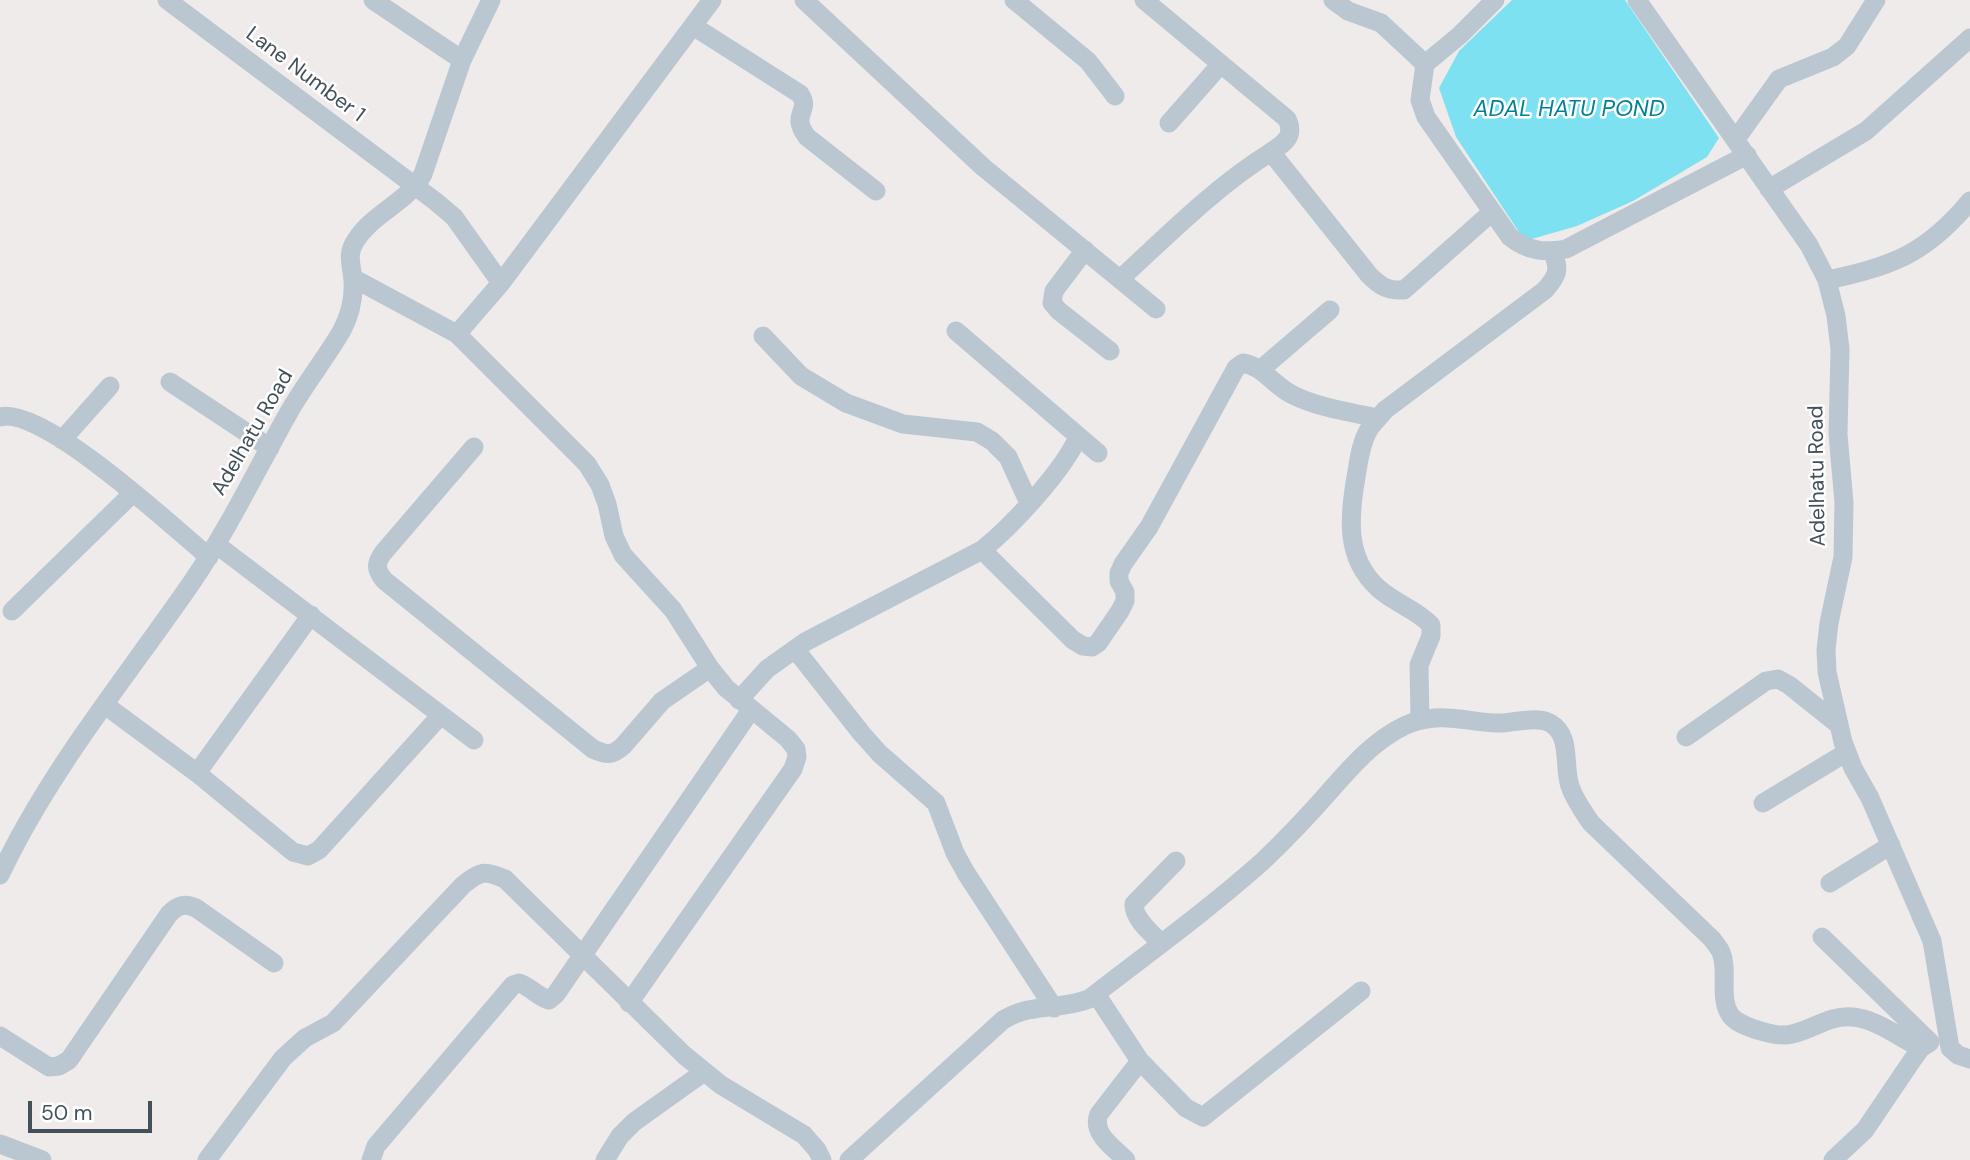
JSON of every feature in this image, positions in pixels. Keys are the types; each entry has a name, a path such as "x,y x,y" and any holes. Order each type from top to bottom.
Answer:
{"street":[{"name":"Lane Number 1","path":"167,0 454,217 501,283"},
{"path":"373,0 462,60"},
{"name":"Adelhatu Road","path":"0,875 29,817 213,551 291,409 342,330 349,313 353,278 349,258 354,242 363,231 416,187 423,174 462,60 491,0"},
{"path":"457,334 501,283 712,0"},
{"path":"804,0 983,167 1156,309"},
{"path":"1014,0 1088,61 1115,96"},
{"path":"1121,279 1221,187 1285,143 1290,136 1291,127 1287,119 1144,0"},
{"path":"1333,0 1348,11 1381,23 1425,64"},
{"path":"1494,0 1460,35 1425,64 1420,100 1426,117 1510,237 1536,251 1566,248 1742,147 1779,79 1833,57 1847,46 1877,0"},
{"name":"Adelhatu Road","path":"1637,0 1809,245 1827,280 1836,316 1840,349 1838,433 1844,503 1843,557 1825,650 1827,672 1847,752 1933,941 1933,1043"},
{"path":"693,26 800,94 804,100 800,127 807,137 876,191"},
{"path":"1769,189 1867,131 1970,38"},
{"path":"1169,123 1221,65"},
{"path":"1271,152 1369,275 1382,288 1393,291 1404,290 1492,212"},
{"path":"1827,280 1872,271 1908,256 1936,236 1970,201"},
{"path":"1085,250 1054,291 1052,303 1110,351"},
{"path":"1420,720 1419,665 1431,636 1430,625 1423,617 1404,608 1377,587 1360,566 1351,538 1351,508 1361,446 1370,427 1385,410 1545,290 1555,279 1558,268 1553,251"},
{"path":"353,278 457,334 587,464 600,485 614,536 623,555 674,611 710,668 745,705 788,738 796,749 797,757 793,769 629,1003"},
{"path":"1260,370 1330,310"},
{"path":"956,331 1098,453"},
{"path":"763,336 801,376 846,403 902,424 977,432 992,441 1008,457 1029,503"},
{"path":"982,550 1073,640 1083,646 1092,647 1098,643 1121,611 1125,601 1125,592 1119,581 1123,564 1149,527 1236,368 1243,363 1253,365 1279,388 1296,397 1378,418"},
{"path":"170,382 270,448"},
{"path":"62,440 110,386"},
{"path":"0,417 12,415 24,419 86,456 132,494 213,551 312,615 474,740"},
{"path":"371,1160 376,1146 513,985 527,985 542,998 549,1000 556,994 584,956 767,669 794,649 982,550 1062,465 1078,437"},
{"path":"474,447 383,553 377,562 377,571 384,580 593,749 606,755 615,754 671,693 710,668"},
{"path":"12,611 132,494"},
{"path":"197,773 312,615"},
{"path":"794,649 871,744 936,803 965,873 1054,1007"},
{"path":"1686,737 1766,681 1778,679 1839,725"},
{"path":"105,705 197,773 293,852 308,856 318,850 441,715"},
{"path":"849,1160 1003,1020 1020,1010 1072,1006 1089,999 1262,862 1361,757 1382,739 1404,726 1420,720 1438,718 1503,723 1536,719 1550,723 1560,731 1565,743 1568,780 1579,805 1591,823 1712,939 1721,951 1725,968 1726,1002 1730,1015 1742,1024 1771,1034 1783,1035 1795,1034 1836,1017 1853,1017 1950,1048 1958,1055 1970,1059"},
{"path":"1763,803 1847,752"},
{"path":"1830,883 1891,845"},
{"path":"1161,943 1137,916 1133,910 1134,904 1176,861"},
{"path":"207,1160 283,1058 305,1038 333,1023 463,885 474,876 488,872 505,879 629,1003 704,1072 804,1135 822,1160"},
{"path":"0,1036 49,1067 59,1066 69,1060 169,914 176,907 187,904 274,963"},
{"path":"1822,937 1933,1043"},
{"path":"1096,994 1140,1061 1186,1108 1203,1117 1361,991"},
{"path":"1833,1160 1851,1145 1876,1117 1933,1043"},
{"path":"1126,1160 1098,1130 1096,1122 1099,1114 1140,1061"},
{"path":"605,1160 620,1136 634,1122 704,1072"},
{"path":"0,1144 42,1160"}],"water":[{"name":"ADAL HATU POND","path":"1512,0 1625,0 1719,138 1707,157 1633,201 1577,226 1525,241 1456,137 1439,88 1459,51"}]}
